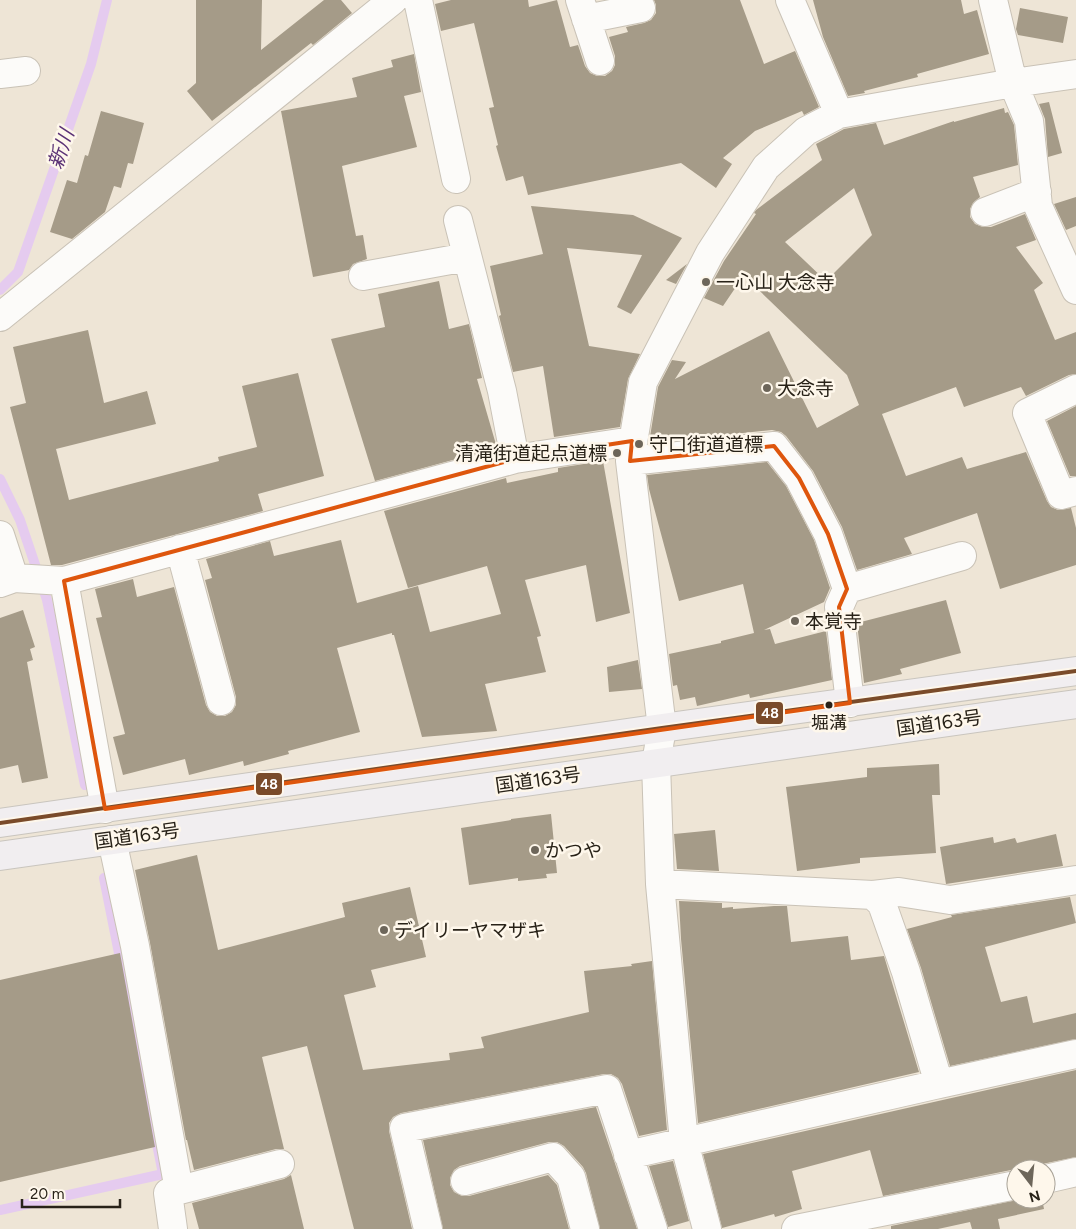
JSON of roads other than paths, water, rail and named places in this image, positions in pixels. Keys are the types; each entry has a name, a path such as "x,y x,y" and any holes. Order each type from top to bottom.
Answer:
{"highway":[{"name":"国道163号","path":"0,823 1076,671"},
{"name":"国道163号","path":"0,856 1076,704"}],"street":[{"path":"0,318 393,0"},
{"path":"418,0 456,179"},
{"path":"790,0 839,114"},
{"path":"993,0 1013,83 1029,121 1038,206 1076,290"},
{"path":"600,62 583,10 641,8"},
{"path":"707,1229 684,1142 660,884 656,763 662,728 631,451 642,382 710,254 766,167 806,131 839,114 1075,72"},
{"path":"985,212 1037,192"},
{"path":"458,220 502,390 515,459"},
{"path":"363,276 467,257"},
{"path":"1076,389 1027,413 1061,496 1076,491"},
{"path":"0,535 7,580 64,581 515,459 631,451 774,446 799,478 828,534 847,589 839,607 850,703"},
{"path":"180,549 221,701"},
{"path":"847,589 962,556"},
{"path":"64,581 106,808"},
{"path":"112,840 135,946 179,1190"},
{"path":"660,884 873,895 899,892 950,900 1076,880"},
{"path":"873,895 882,904 906,972 940,1084"},
{"path":"628,1155 1076,1054"},
{"path":"428,1229 404,1128 607,1090 653,1229"},
{"path":"465,1181 553,1158 571,1177 585,1229"},
{"path":"173,1229 168,1193 280,1164"},
{"path":"1056,1176 1076,1172"},
{"path":"796,1229 1006,1187"}],"waterway":[{"name":"新川","path":"0,290 18,272 91,64 107,0"},
{"path":"0,479 20,520 47,600 85,785"},
{"path":"0,1210 163,1174 104,878"}],"place":[{"name":"一心山 大念寺","path":"706,282"},
{"name":"大念寺","path":"767,388"},
{"name":"守口街道道標","path":"639,444"},
{"name":"清滝街道起点道標","path":"617,453"},
{"name":"本覚寺","path":"795,621"},
{"name":"堀溝","path":"829,705"},
{"name":"かつや","path":"535,850"},
{"name":"デイリーヤマザキ","path":"384,930"}]}
